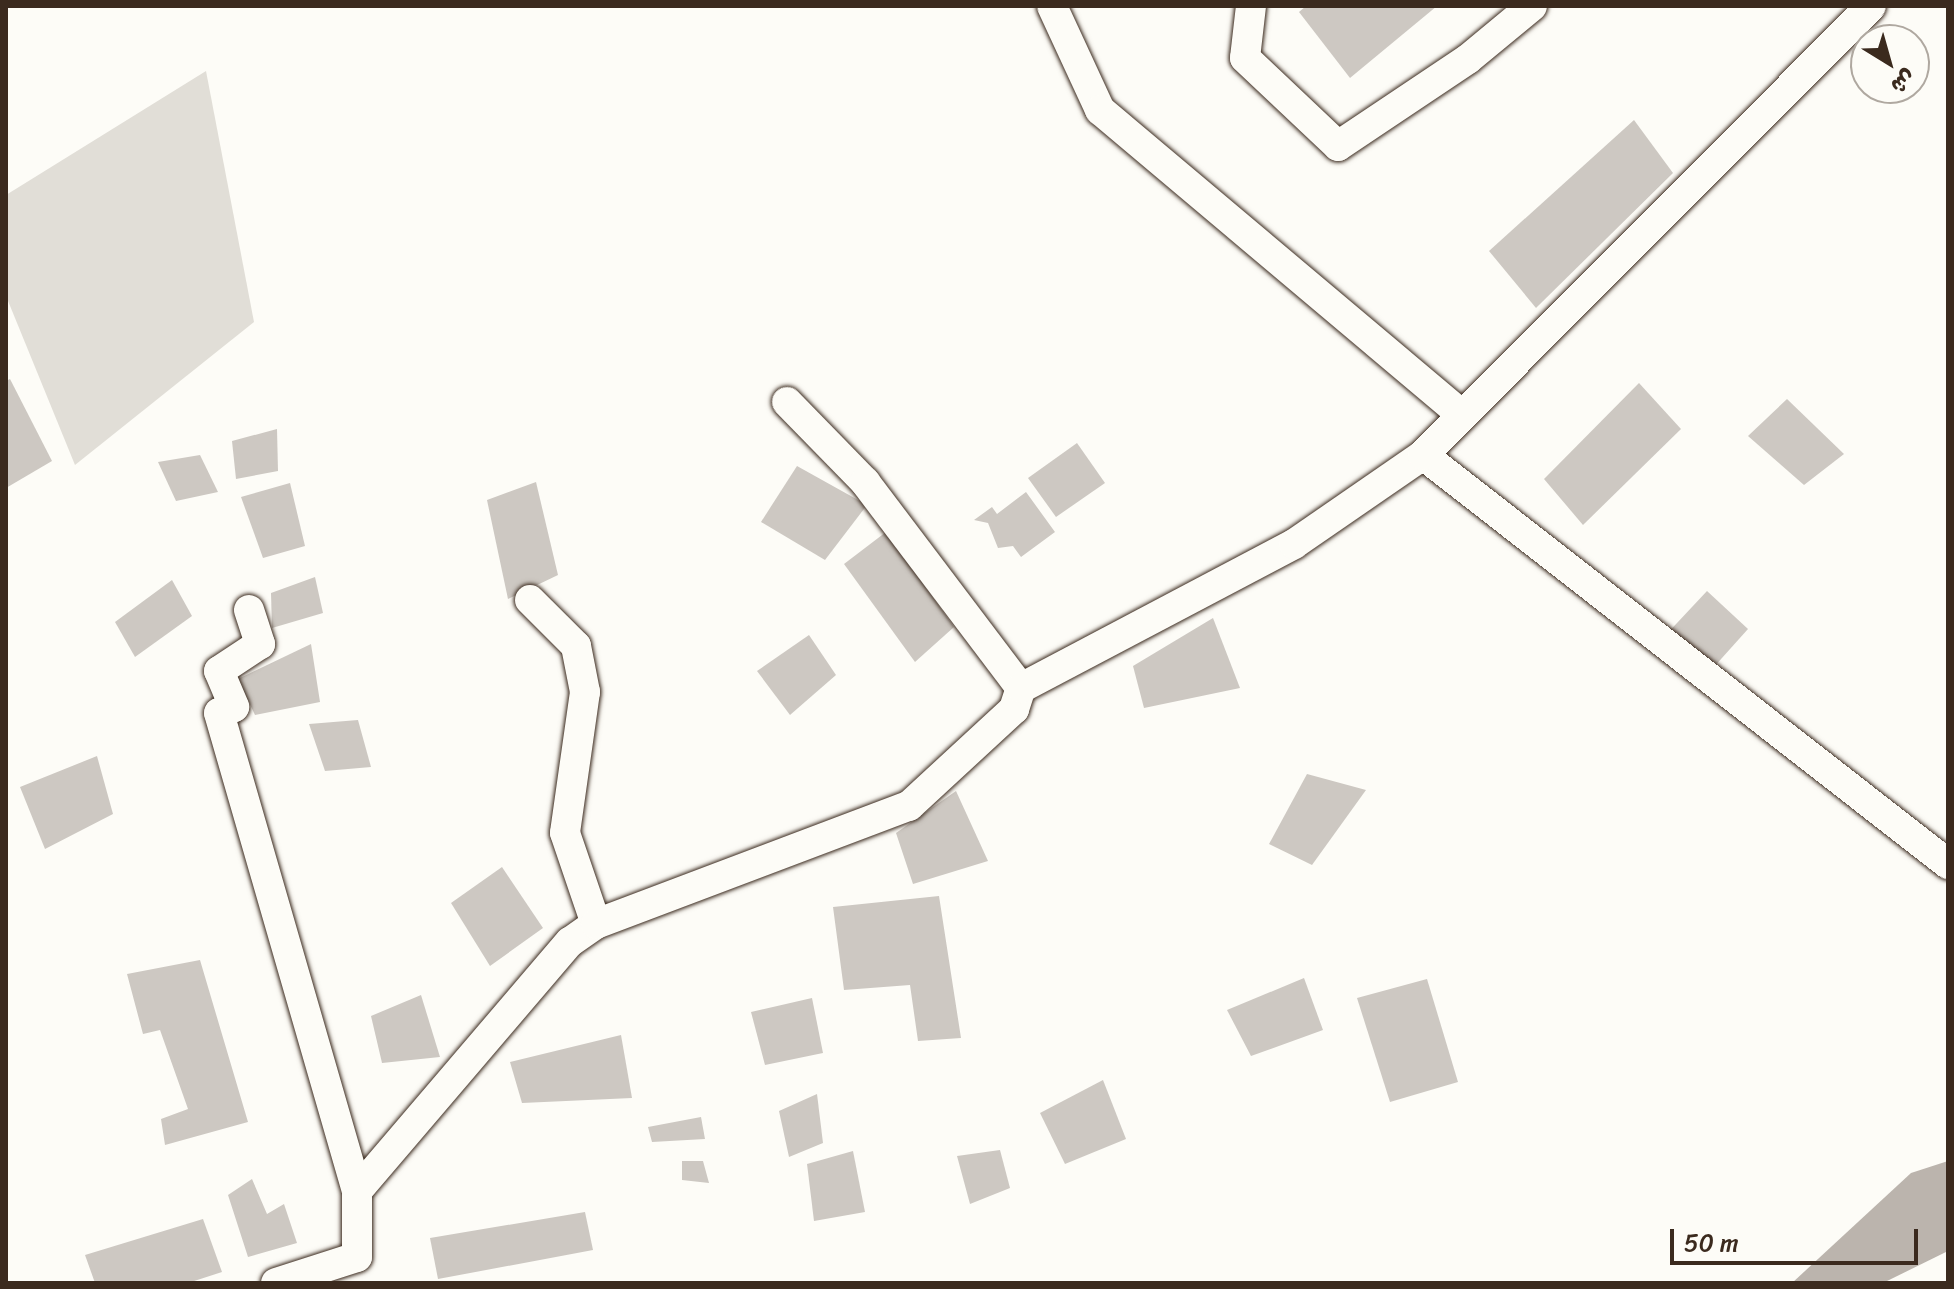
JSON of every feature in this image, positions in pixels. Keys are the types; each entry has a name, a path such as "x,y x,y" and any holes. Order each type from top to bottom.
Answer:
{"street":[{"path":"1052,6 1100,110 1461,414"},
{"path":"1251,6 1245,58 1338,146 1468,59 1532,6"},
{"path":"357,1191 570,942 596,924 909,806 1014,709 1021,688 1294,544 1423,455 1871,6"},
{"path":"787,402 865,482 1021,688"},
{"path":"1423,455 1948,864"},
{"path":"530,600 576,646 585,692 565,833 596,924"},
{"path":"249,610 260,644 219,671 234,707 219,713 357,1191 357,1257 276,1283"}],"shaded area":[{"path":"206,71 254,322 75,465 6,296 6,195"},
{"path":"1948,1161 1948,1251 1883,1283 1792,1283 1911,1173"}],"building":[{"path":"1306,6 1437,6 1350,78 1299,12"},
{"path":"1634,120 1673,173 1536,308 1489,251"},
{"path":"10,379 52,461 6,488 6,381"},
{"path":"1639,383 1681,429 1583,525 1544,479"},
{"path":"1787,399 1844,454 1804,485 1748,436"},
{"path":"277,429 278,471 236,479 232,441"},
{"path":"1077,443 1105,483 1056,517 1028,478"},
{"path":"200,455 218,492 176,501 158,462"},
{"path":"797,466 867,505 825,560 761,522"},
{"path":"536,482 558,575 508,599 487,500"},
{"path":"290,483 305,546 263,558 241,497"},
{"path":"1026,492 1055,532 1021,557 1013,546 998,548 988,523 974,520 992,507 997,514"},
{"path":"886,532 954,627 915,662 844,564"},
{"path":"315,577 323,613 272,628 271,593"},
{"path":"172,580 192,616 135,657 115,622"},
{"path":"1707,591 1748,629 1704,678 1662,639"},
{"path":"1213,618 1240,688 1144,708 1133,666"},
{"path":"809,635 836,675 790,715 757,671"},
{"path":"311,644 320,702 255,715 238,679"},
{"path":"358,720 371,767 325,771 309,724"},
{"path":"97,756 113,814 45,849 20,787"},
{"path":"1307,774 1366,790 1312,865 1269,844"},
{"path":"956,791 988,861 913,884 896,833"},
{"path":"502,867 543,928 490,966 451,903"},
{"path":"939,896 961,1038 918,1041 910,985 844,990 833,907"},
{"path":"200,960 248,1122 165,1145 161,1119 188,1109 160,1030 143,1034 127,974"},
{"path":"1304,978 1323,1030 1251,1056 1227,1010"},
{"path":"1427,979 1458,1082 1390,1102 1357,998"},
{"path":"421,995 440,1057 382,1063 371,1016"},
{"path":"812,998 823,1053 765,1065 751,1012"},
{"path":"621,1035 632,1098 522,1103 510,1062"},
{"path":"1103,1080 1126,1139 1065,1164 1040,1113"},
{"path":"817,1094 823,1143 789,1157 779,1111"},
{"path":"701,1117 705,1139 652,1142 648,1127"},
{"path":"1000,1150 1010,1188 970,1204 957,1156"},
{"path":"853,1151 865,1212 814,1221 807,1164"},
{"path":"682,1161 703,1161 709,1183 682,1180"},
{"path":"252,1179 267,1214 284,1204 297,1243 248,1257 228,1195"},
{"path":"585,1212 593,1250 438,1279 430,1238"},
{"path":"203,1219 222,1272 188,1283 95,1283 85,1255"}]}
